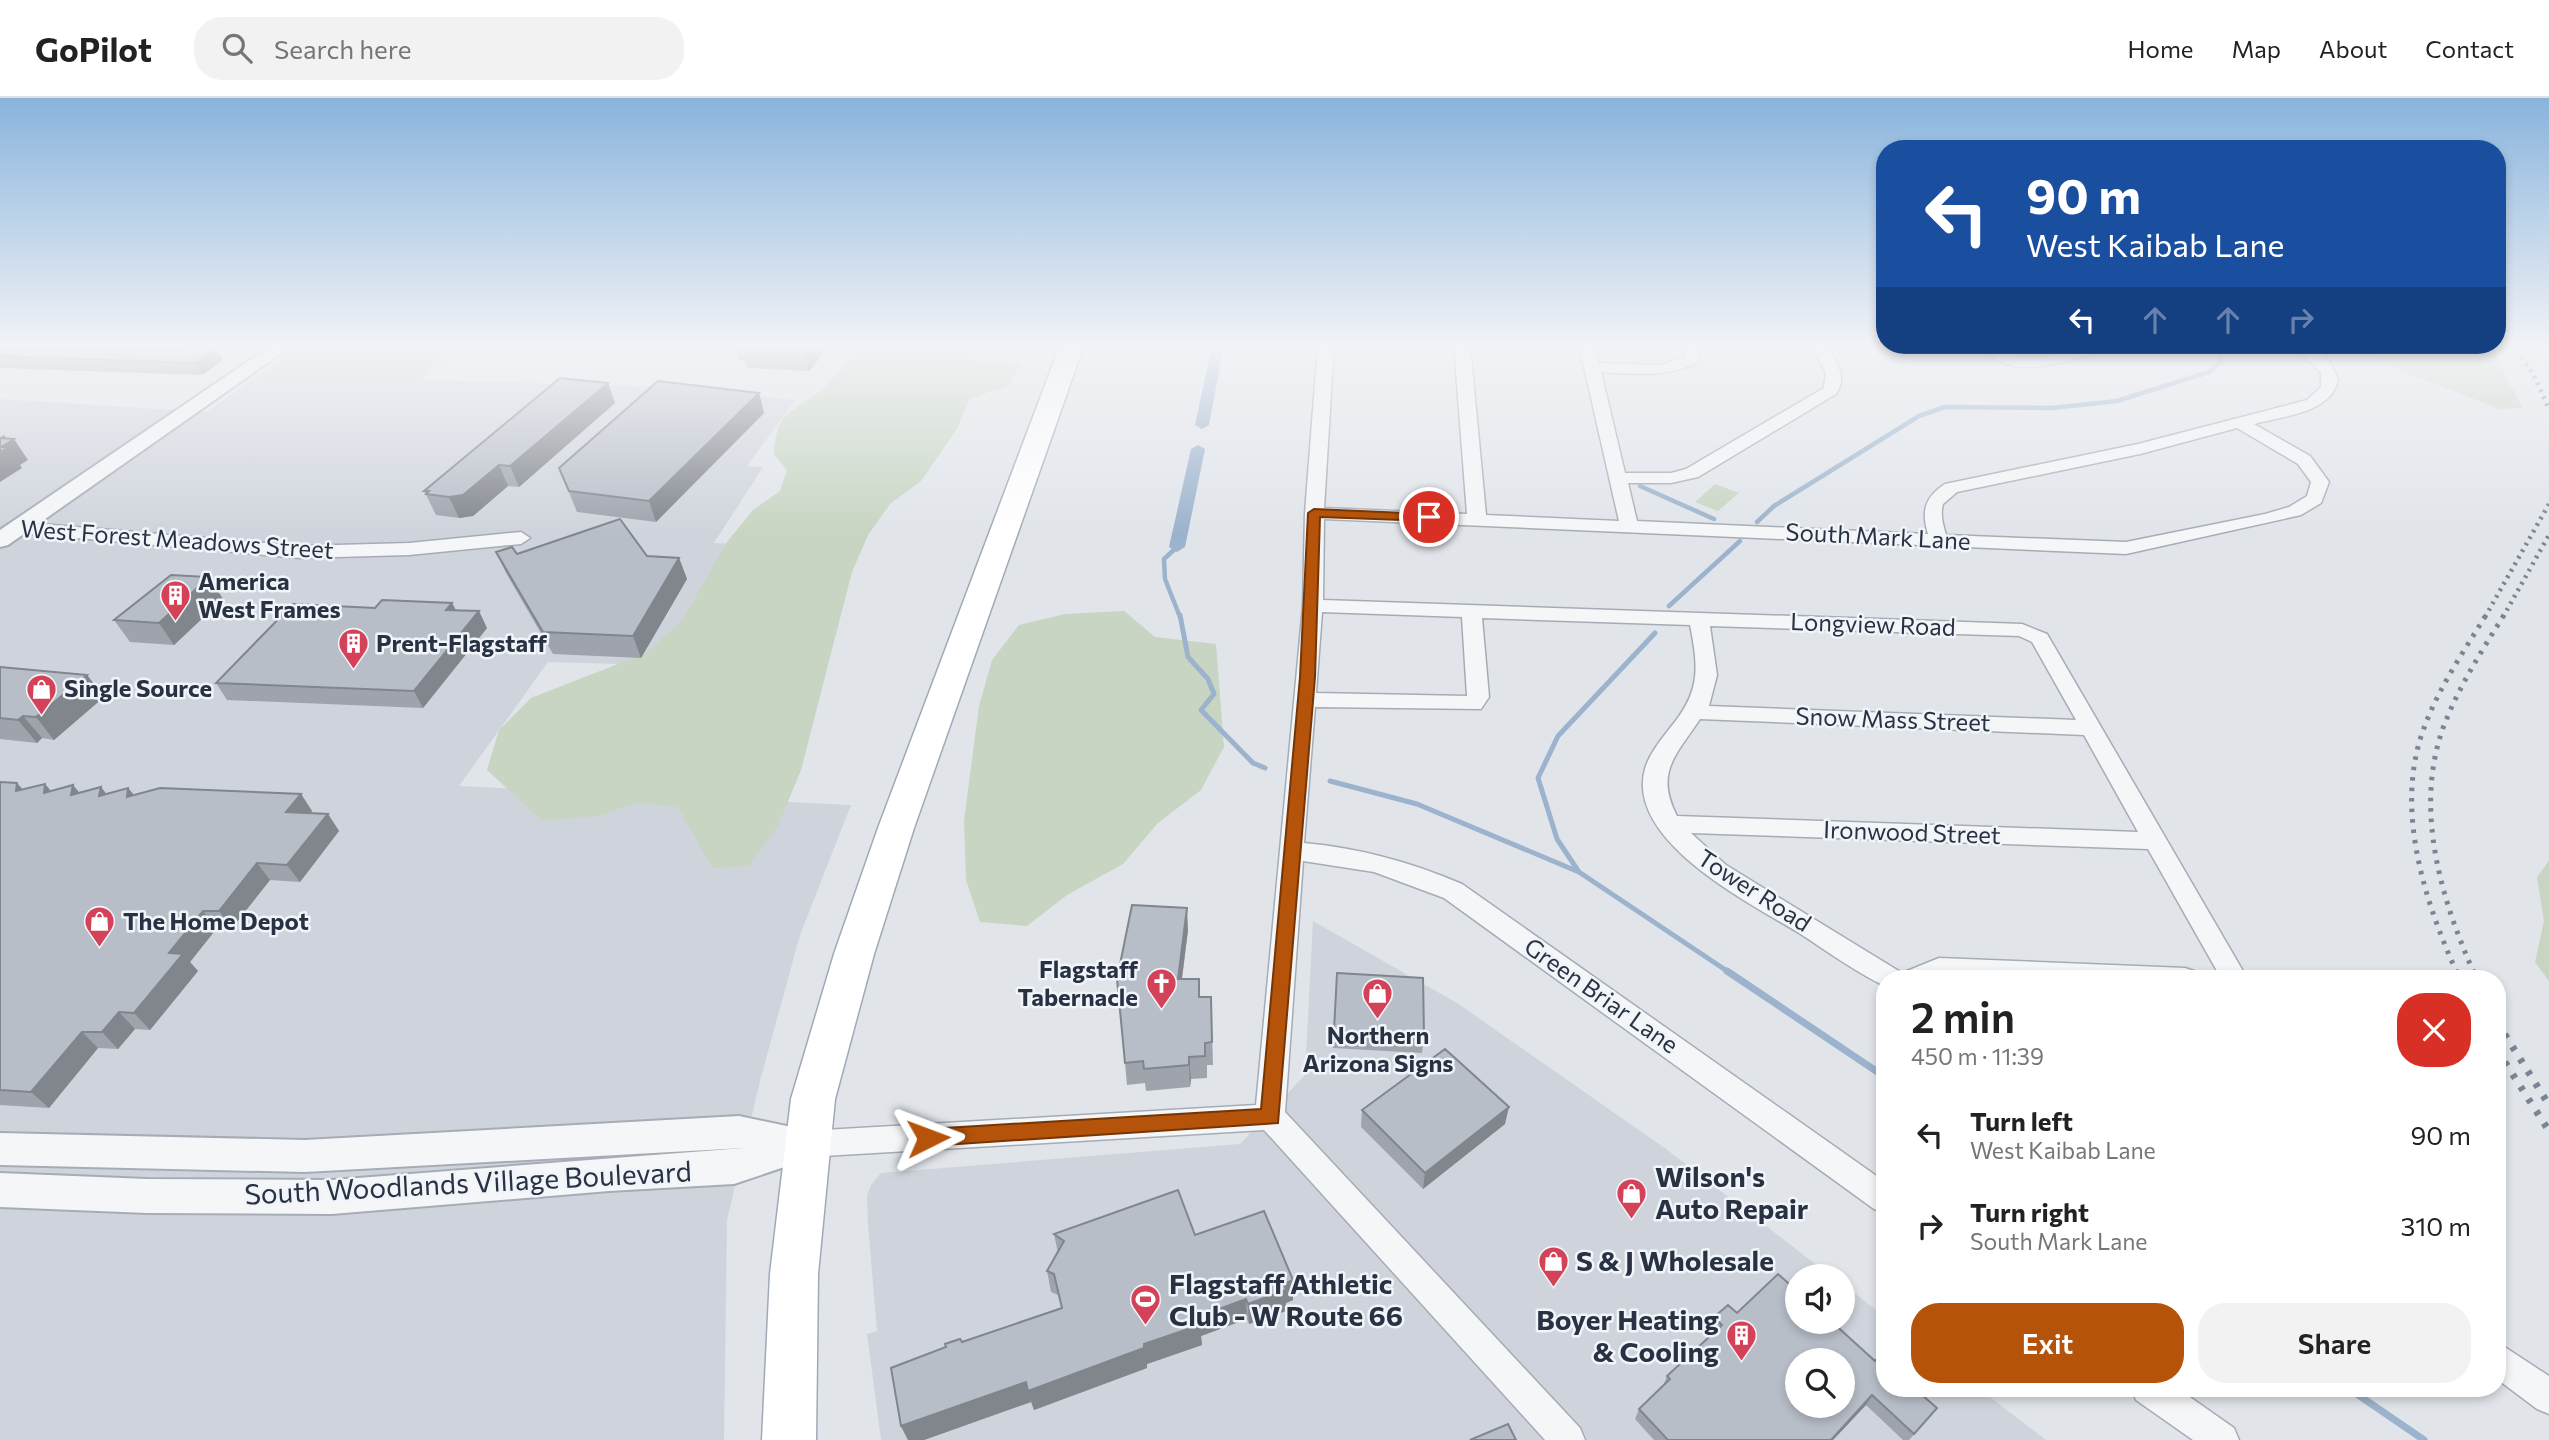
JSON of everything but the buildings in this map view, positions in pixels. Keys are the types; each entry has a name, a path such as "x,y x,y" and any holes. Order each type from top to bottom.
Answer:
{"main road":[{"path":"789,1440 794,1274 813,1099 855,954 896,828 1049,408"}],"street":[{"path":"6,532 191,408"},
{"path":"1322,408 1306,701 1270,1094 1271,1117 1568,1440"},
{"path":"1467,408 1477,520"},
{"path":"1602,408 1629,526"},
{"path":"1618,478 1671,478 1692,473 1802,408"},
{"path":"1939,540 1930,511 1934,501 1951,488 2140,449 2292,408"},
{"name":"South Mark Lane","path":"1314,513 1939,540 2143,546 2269,519 2306,506 2315,499 2320,482 2304,460 2240,422"},
{"name":"West Forest Meadows Street","path":"6,532 300,552 408,549 520,538"},
{"name":"Longview Road","path":"1312,606 2022,630 2040,638 2229,970"},
{"path":"1306,701 1473,704 1478,697 1472,612"},
{"name":"Tower Road","path":"1699,620 1707,674 1703,694 1694,712 1663,754 1657,768 1655,785 1659,806 1669,824 1696,855 1717,871 1879,970"},
{"name":"Snow Mass Street","path":"1694,712 2091,728"},
{"name":"Ironwood Street","path":"1669,824 2156,841"},
{"name":"Green Briar Lane","path":"1292,851 1369,859 1424,877 1453,891 1876,1193"},
{"path":"1934,970 1988,970"},
{"name":"South Woodlands Village Boulevard","path":"0,1149 306,1156 739,1132 807,1144 1271,1117"},
{"name":"South Woodlands Village Boulevard","path":"0,1190 147,1196 332,1197 609,1174 734,1168 807,1144"},
{"path":"2506,1365 2549,1397"},
{"path":"2161,1397 2222,1440"}],"shaded area":[{"path":"0,408 137,408 207,412 213,408 789,408 747,466 763,467 714,543 753,545 687,666 548,662 459,786 851,805 800,935 760,1081 727,1220 724,1440 0,1440"},
{"path":"1313,921 1457,1003 1666,1149 1815,1264 1785,1264 1785,1334 1855,1334 1855,1293 1876,1310 1876,1397 1990,1397 2046,1440 881,1440 867,1334 877,1331 867,1196 871,1185 881,1173 1240,1144 1305,1075"}],"green space":[{"path":"797,408 966,408 958,427 921,481 890,504 868,535 852,572 801,770 778,826 749,866 712,868 678,807 636,803 595,817 541,820 487,770 499,730 531,698 646,653 683,619 727,542 753,510 780,491 787,470 774,454 776,440 782,421"},
{"path":"1715,484 1739,493 1718,511 1695,502"},
{"path":"1124,611 1155,637 1216,644 1224,747 1201,790 1158,823 1123,864 1067,895 1027,926 980,922 966,880 964,821 979,706 992,660 1019,625 1065,614"},
{"path":"2549,861 2549,981 2535,962 2544,921 2537,877"}],"waterway":[{"path":"1202,425 1205,408"},
{"path":"1757,522 1774,506 1919,416 1943,408"},
{"path":"2012,408 2055,408"},
{"path":"1177,547 1198,449"},
{"path":"1640,486 1714,519"},
{"path":"1669,606 1740,541"},
{"path":"1177,547 1164,559 1165,579 1180,617"},
{"path":"1180,615 1188,657 1208,679 1214,694 1201,710 1253,763 1265,768"},
{"path":"1579,872 1557,839 1538,778 1558,736 1655,633"},
{"path":"1330,781 1417,804 1579,872"},
{"path":"1579,872 1730,973"},
{"path":"1727,971 1876,1071"},
{"path":"2361,1397 2424,1440"}],"railway":[{"path":"2485,617 2549,504"},
{"path":"2503,617 2549,535"},
{"path":"2456,970 2424,884 2417,853 2412,789 2415,758 2430,713 2452,670 2486,615"},
{"path":"2473,970 2442,884 2431,822 2431,790 2435,759 2449,713 2470,670 2504,615"},
{"path":"2506,1036 2549,1105"},
{"path":"2506,1064 2549,1131"}],"place":[{"name":"America West Frames","path":"175,623"},
{"name":"Prent-Flagstaff","path":"353,671"},
{"name":"Single Source","path":"41,716"},
{"name":"The Home Depot","path":"100,949"},
{"name":"Flagstaff Tabernacle","path":"1161,1011"},
{"name":"Northern Arizona Signs","path":"1378,1021"},
{"name":"Wilson's Auto Repair","path":"1632,1220"},
{"name":"S & J Wholesale","path":"1553,1288"},
{"name":"Flagstaff Athletic Club - W Route 66","path":"1146,1327"},
{"name":"Boyer Heating & Cooling","path":"1742,1363"}],"route":[{"path":"928,1138 1271,1117 1270,1094 1308,677 1314,513 1429,517"}]}
